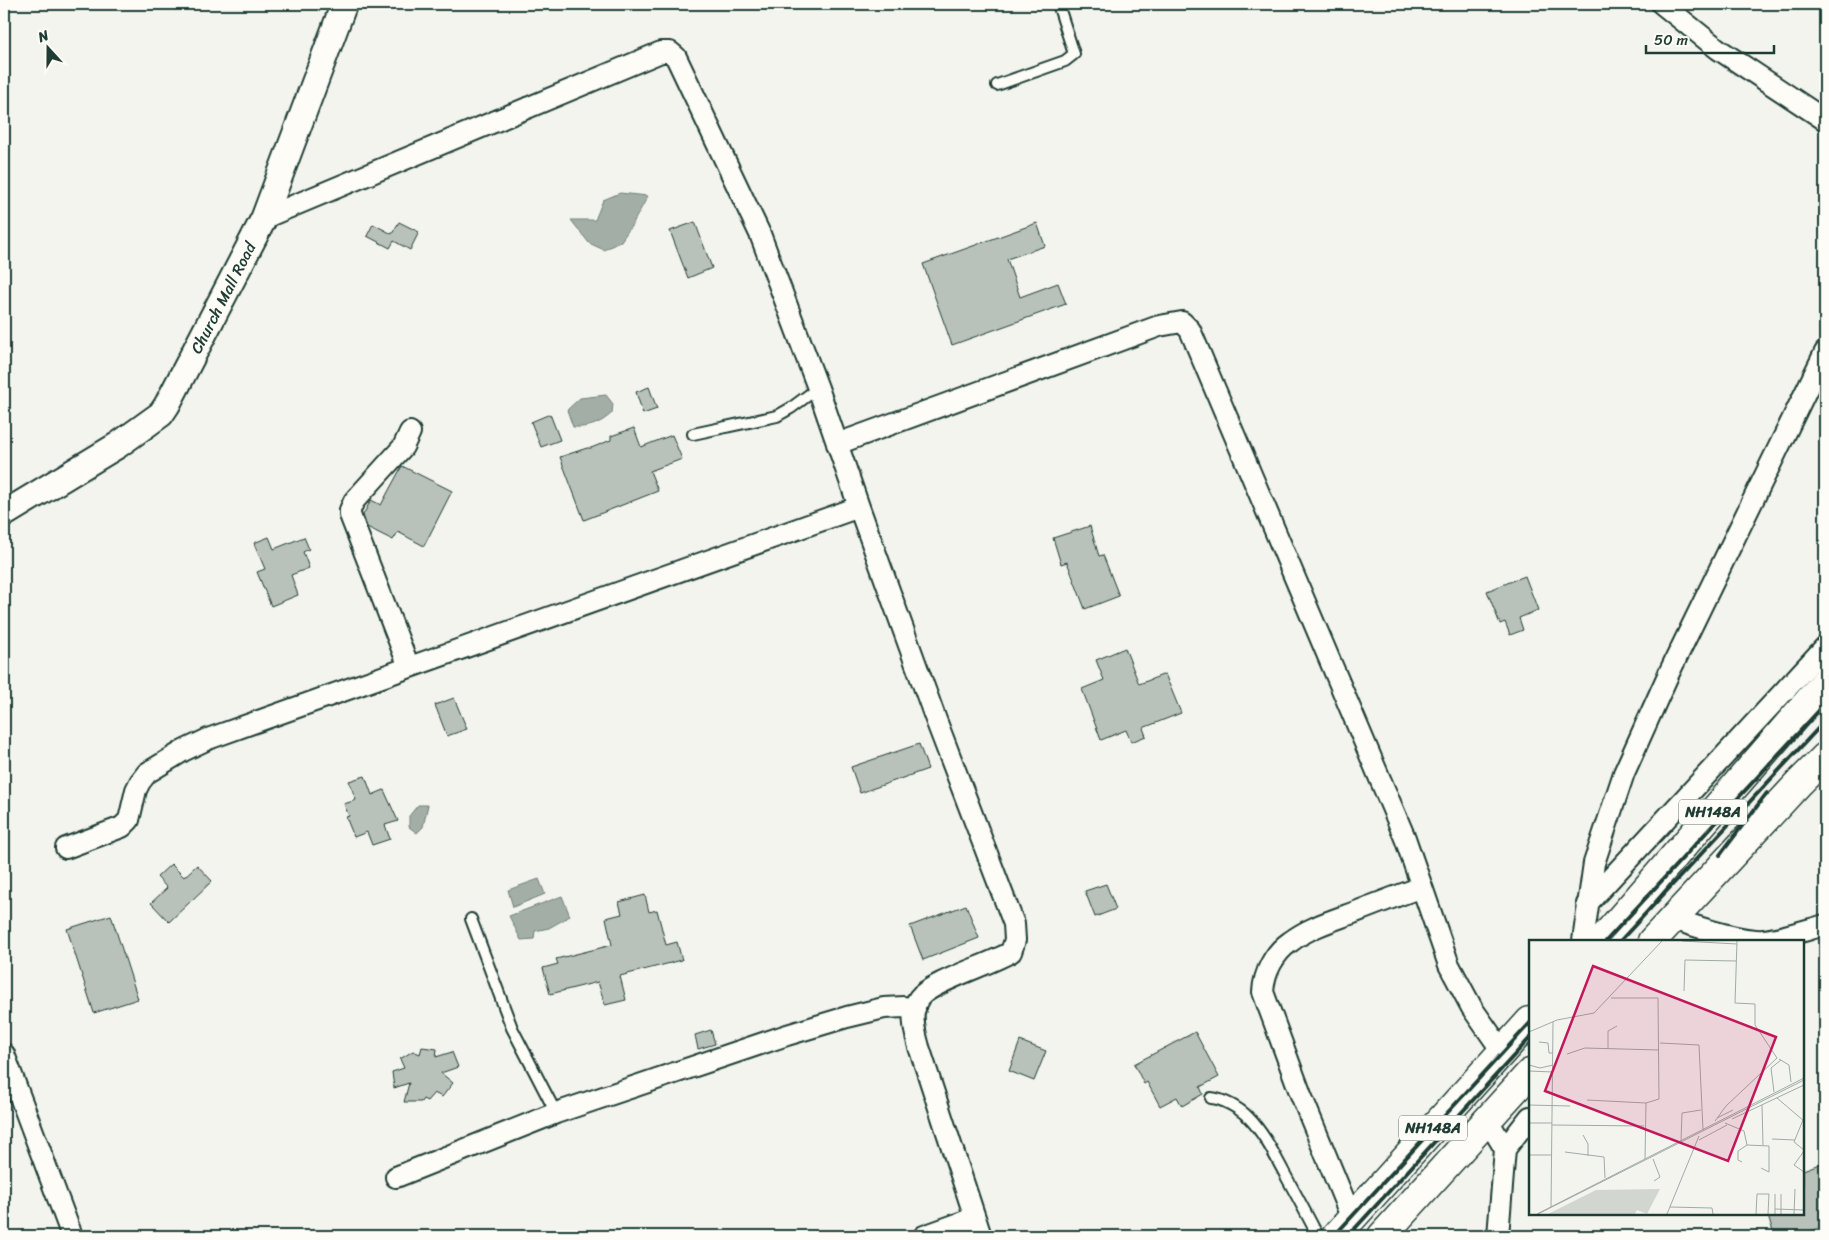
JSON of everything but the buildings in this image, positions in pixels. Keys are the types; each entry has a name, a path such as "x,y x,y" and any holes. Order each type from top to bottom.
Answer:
{"highway":[{"name":"NH148A","path":"1603,940 1825,682"},
{"name":"NH148A","path":"1655,940 1684,929 1800,782 1825,757"},
{"name":"NH148A","path":"1344,1228 1529,1022"},
{"name":"NH148A","path":"1382,1236 1529,1074"},
{"path":"1458,1101 1487,1119"}],"street":[{"name":"Church Mall Road","path":"4,514 118,445 161,414 173,395 264,218 344,4"},
{"path":"1662,4 1718,49 1825,120"},
{"path":"264,218 661,52 670,52 676,57 760,234 818,388 936,720 1014,924 1014,947 1011,952 934,986 918,999 915,1009 915,1033 977,1227 924,1236"},
{"path":"837,444 1159,326 1182,322 1186,325 1405,838 1450,966 1472,1008 1502,1052"},
{"path":"1583,940 1594,863 1624,773 1678,656 1825,352"},
{"path":"409,667 350,515 350,510 354,501 404,447 410,432"},
{"path":"66,848 122,827 129,820 136,790 147,773 184,751 238,727 859,507"},
{"path":"1587,904 1825,647"},
{"path":"1344,1228 1301,1095 1263,992 1263,981 1270,965 1288,943 1303,933 1321,924 1422,887"},
{"path":"1684,929 1754,940 1825,925"},
{"path":"396,1177 556,1114 787,1035 884,1008 904,1007 915,1009"},
{"path":"4,1054 72,1236"},
{"path":"1498,1236 1505,1149 1529,1118"},
{"path":"1487,1119 1505,1149"}],"lane":[{"path":"997,85 1065,61 1074,54 1058,4"},
{"path":"693,434 777,416 818,388"},
{"path":"471,919 512,1028 556,1114"},
{"path":"1211,1098 1216,1098 1239,1110 1256,1127 1274,1153 1318,1236"}],"shaded area":[{"path":"620,193 648,196 621,241 604,250 589,243 571,220 595,220 603,200"},
{"path":"606,395 613,404 612,413 594,424 584,427 573,427 567,410 580,398"},
{"path":"418,805 428,805 423,827 417,833 409,827 409,816"},
{"path":"539,879 545,894 513,907 508,890"},
{"path":"562,896 570,916 549,928 535,931 534,939 521,940 509,916"}],"railway":[{"path":"1607,940 1825,704"},
{"path":"1621,940 1825,721"},
{"path":"1720,855 1767,793"},
{"path":"1334,1236 1529,1024"},
{"path":"1348,1236 1529,1039"}]}
